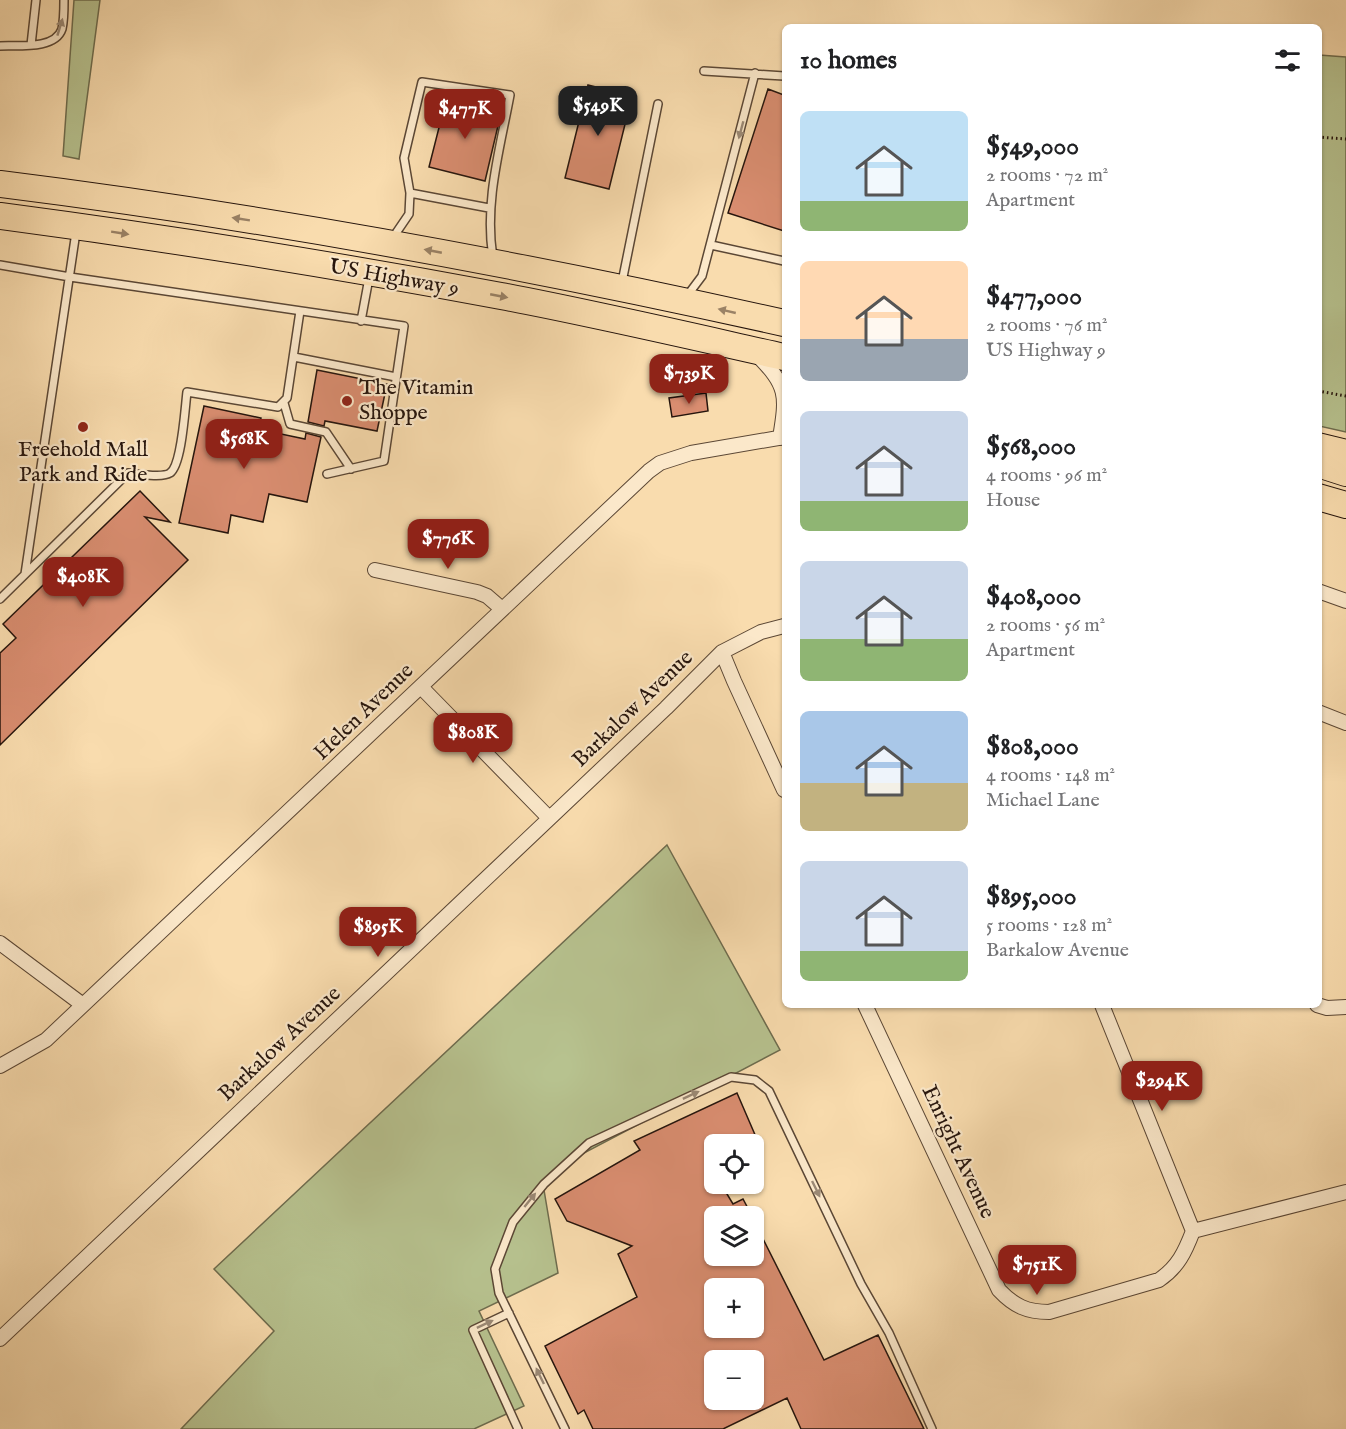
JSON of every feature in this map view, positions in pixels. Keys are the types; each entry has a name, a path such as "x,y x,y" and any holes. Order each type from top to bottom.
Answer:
{"highway":[{"path":"0,171 11,185"},
{"name":"US Highway 9","path":"11,185 115,199 389,243 683,300 782,323"},
{"name":"US Highway 9","path":"0,216 370,273 501,296 782,357"},
{"path":"1322,447 1346,453"},
{"path":"1322,465 1346,473"},
{"path":"1322,498 1346,505"}],"street":[{"name":"Helen Avenue","path":"752,350 769,367 782,386"},
{"name":"Helen Avenue","path":"0,1066 46,1040 649,471 660,463 691,453 782,438"},
{"path":"375,570 477,592 487,596 502,609"},
{"path":"1322,592 1346,601"},
{"name":"Barkalow Avenue","path":"3,1330 666,708 722,652 761,632 782,627"},
{"path":"722,652 782,786"},
{"path":"421,687 549,818"},
{"path":"1322,714 1346,723"},
{"path":"0,943 83,1005"},
{"path":"1322,1006 1346,1007"},
{"name":"Enright Avenue","path":"866,1008 999,1290 1010,1301 1033,1312 1049,1312 1159,1280 1180,1261 1192,1231"},
{"path":"1103,1008 1192,1231 1346,1192"}],"lane":[{"path":"31,45 36,0"},
{"path":"0,46 48,43 56,38 62,30 64,0"},
{"path":"704,71 782,76"},
{"path":"683,300 702,276 755,73"},
{"path":"389,243 409,214 410,193 404,158 422,82 510,95 489,208 489,233 494,263"},
{"path":"621,288 658,104"},
{"path":"410,193 489,208"},
{"path":"24,575 77,227"},
{"path":"711,245 782,261"},
{"path":"0,265 404,326 384,461 327,474"},
{"path":"361,321 370,273"},
{"path":"0,599 128,473 164,475 170,473 177,460 187,392 278,407 284,403 288,398 300,311"},
{"path":"294,357 396,377"},
{"path":"284,403 290,424 326,432 351,469"},
{"path":"565,1429 499,1293 495,1269 513,1222 544,1184 589,1143 731,1077 755,1080 769,1091 861,1284 889,1333 932,1429"},
{"path":"509,1313 473,1330 518,1429"}],"path":[{"path":"1322,137 1346,139"},
{"path":"1322,392 1346,396"}],"green space":[{"path":"74,0 100,0 79,159 63,156"},
{"path":"1322,55 1346,57 1346,432 1322,427"},
{"path":"667,845 780,1050 561,1165 543,1184 558,1273 479,1311 524,1406 474,1429 181,1429 274,1331 214,1269"}],"building":[{"path":"588,85 632,96 609,189 565,178"},
{"path":"768,89 782,94 782,230 728,213"},
{"path":"446,100 501,113 485,181 429,167"},
{"name":"The Vitamin Shoppe","path":"317,370 387,384 377,431 325,421 324,426 308,422"},
{"path":"706,393 708,411 672,417 669,398"},
{"path":"204,406 261,418 259,426 276,429 276,433 305,439 306,433 321,437 307,502 269,494 263,522 231,515 228,533 179,523"},
{"path":"140,491 170,522 145,517 188,560 0,745 0,653 16,638 3,624"},
{"path":"737,1093 755,1134 704,1134 704,1194 727,1194 733,1204 743,1199 747,1206 704,1206 704,1266 764,1266 764,1241 824,1360 878,1335 924,1429 801,1429 787,1398 764,1409 764,1350 704,1350 704,1410 762,1410 723,1429 593,1429 584,1410 578,1414 545,1346 637,1297 618,1254 632,1246 567,1221 555,1199 640,1150 634,1141"}],"place":[{"name":"The Vitamin Shoppe","path":"347,401"},
{"name":"Freehold Mall Park and Ride","path":"83,427"}]}
